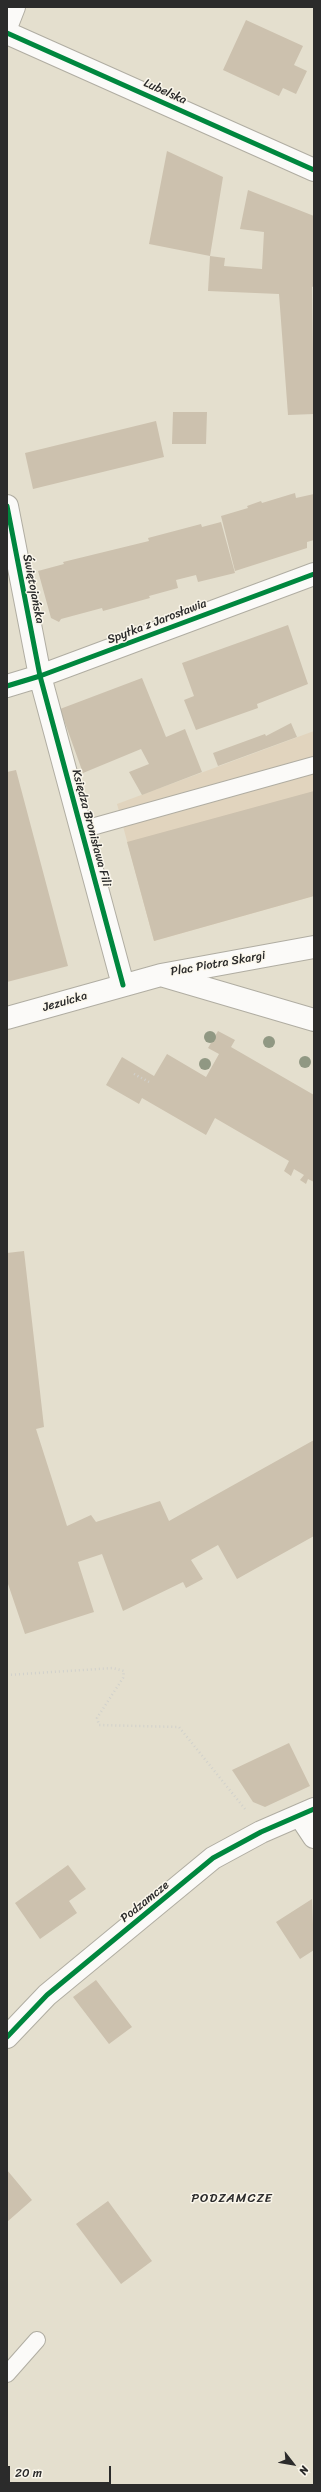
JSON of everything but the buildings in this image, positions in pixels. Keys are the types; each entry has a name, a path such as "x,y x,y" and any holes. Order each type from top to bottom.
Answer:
{"street":[{"path":"7,25 14,7"},
{"name":"Lubelska","path":"7,33 314,170"},
{"name":"Świętojańska","path":"8,518 40,676"},
{"name":"Spytka z Jarosławia","path":"7,686 40,676 314,574"},
{"name":"Księdza Bronisława Fili","path":"40,676 124,985"},
{"name":"Plac Piotra Skargi","path":"124,985 160,975 314,947"},
{"path":"160,975 314,1020"},
{"name":"Jezuicka","path":"7,1018 124,985"},
{"path":"307,1812 314,1837"},
{"name":"Podzamcze","path":"7,2037 47,1995 213,1858 261,1832 307,1812"}],"lane":[{"path":"81,830 314,765"},
{"path":"7,2374 37,2340"}],"path":[{"path":"134,1074 151,1083"},
{"path":"7,1675 113,1668 124,1671 123,1678 97,1718 99,1725 179,1727 240,1804"}],"shaded area":[{"path":"314,731 314,896 154,941 117,804"}],"cycle path":[{"path":"7,33 314,170"},
{"path":"7,506 40,676 123,985"},
{"path":"7,686 40,676 314,574"},
{"path":"7,2037 47,1995 213,1858 261,1832 314,1809"}],"district":[{"name":"PODZAMCZE","path":"232,2199"}]}
